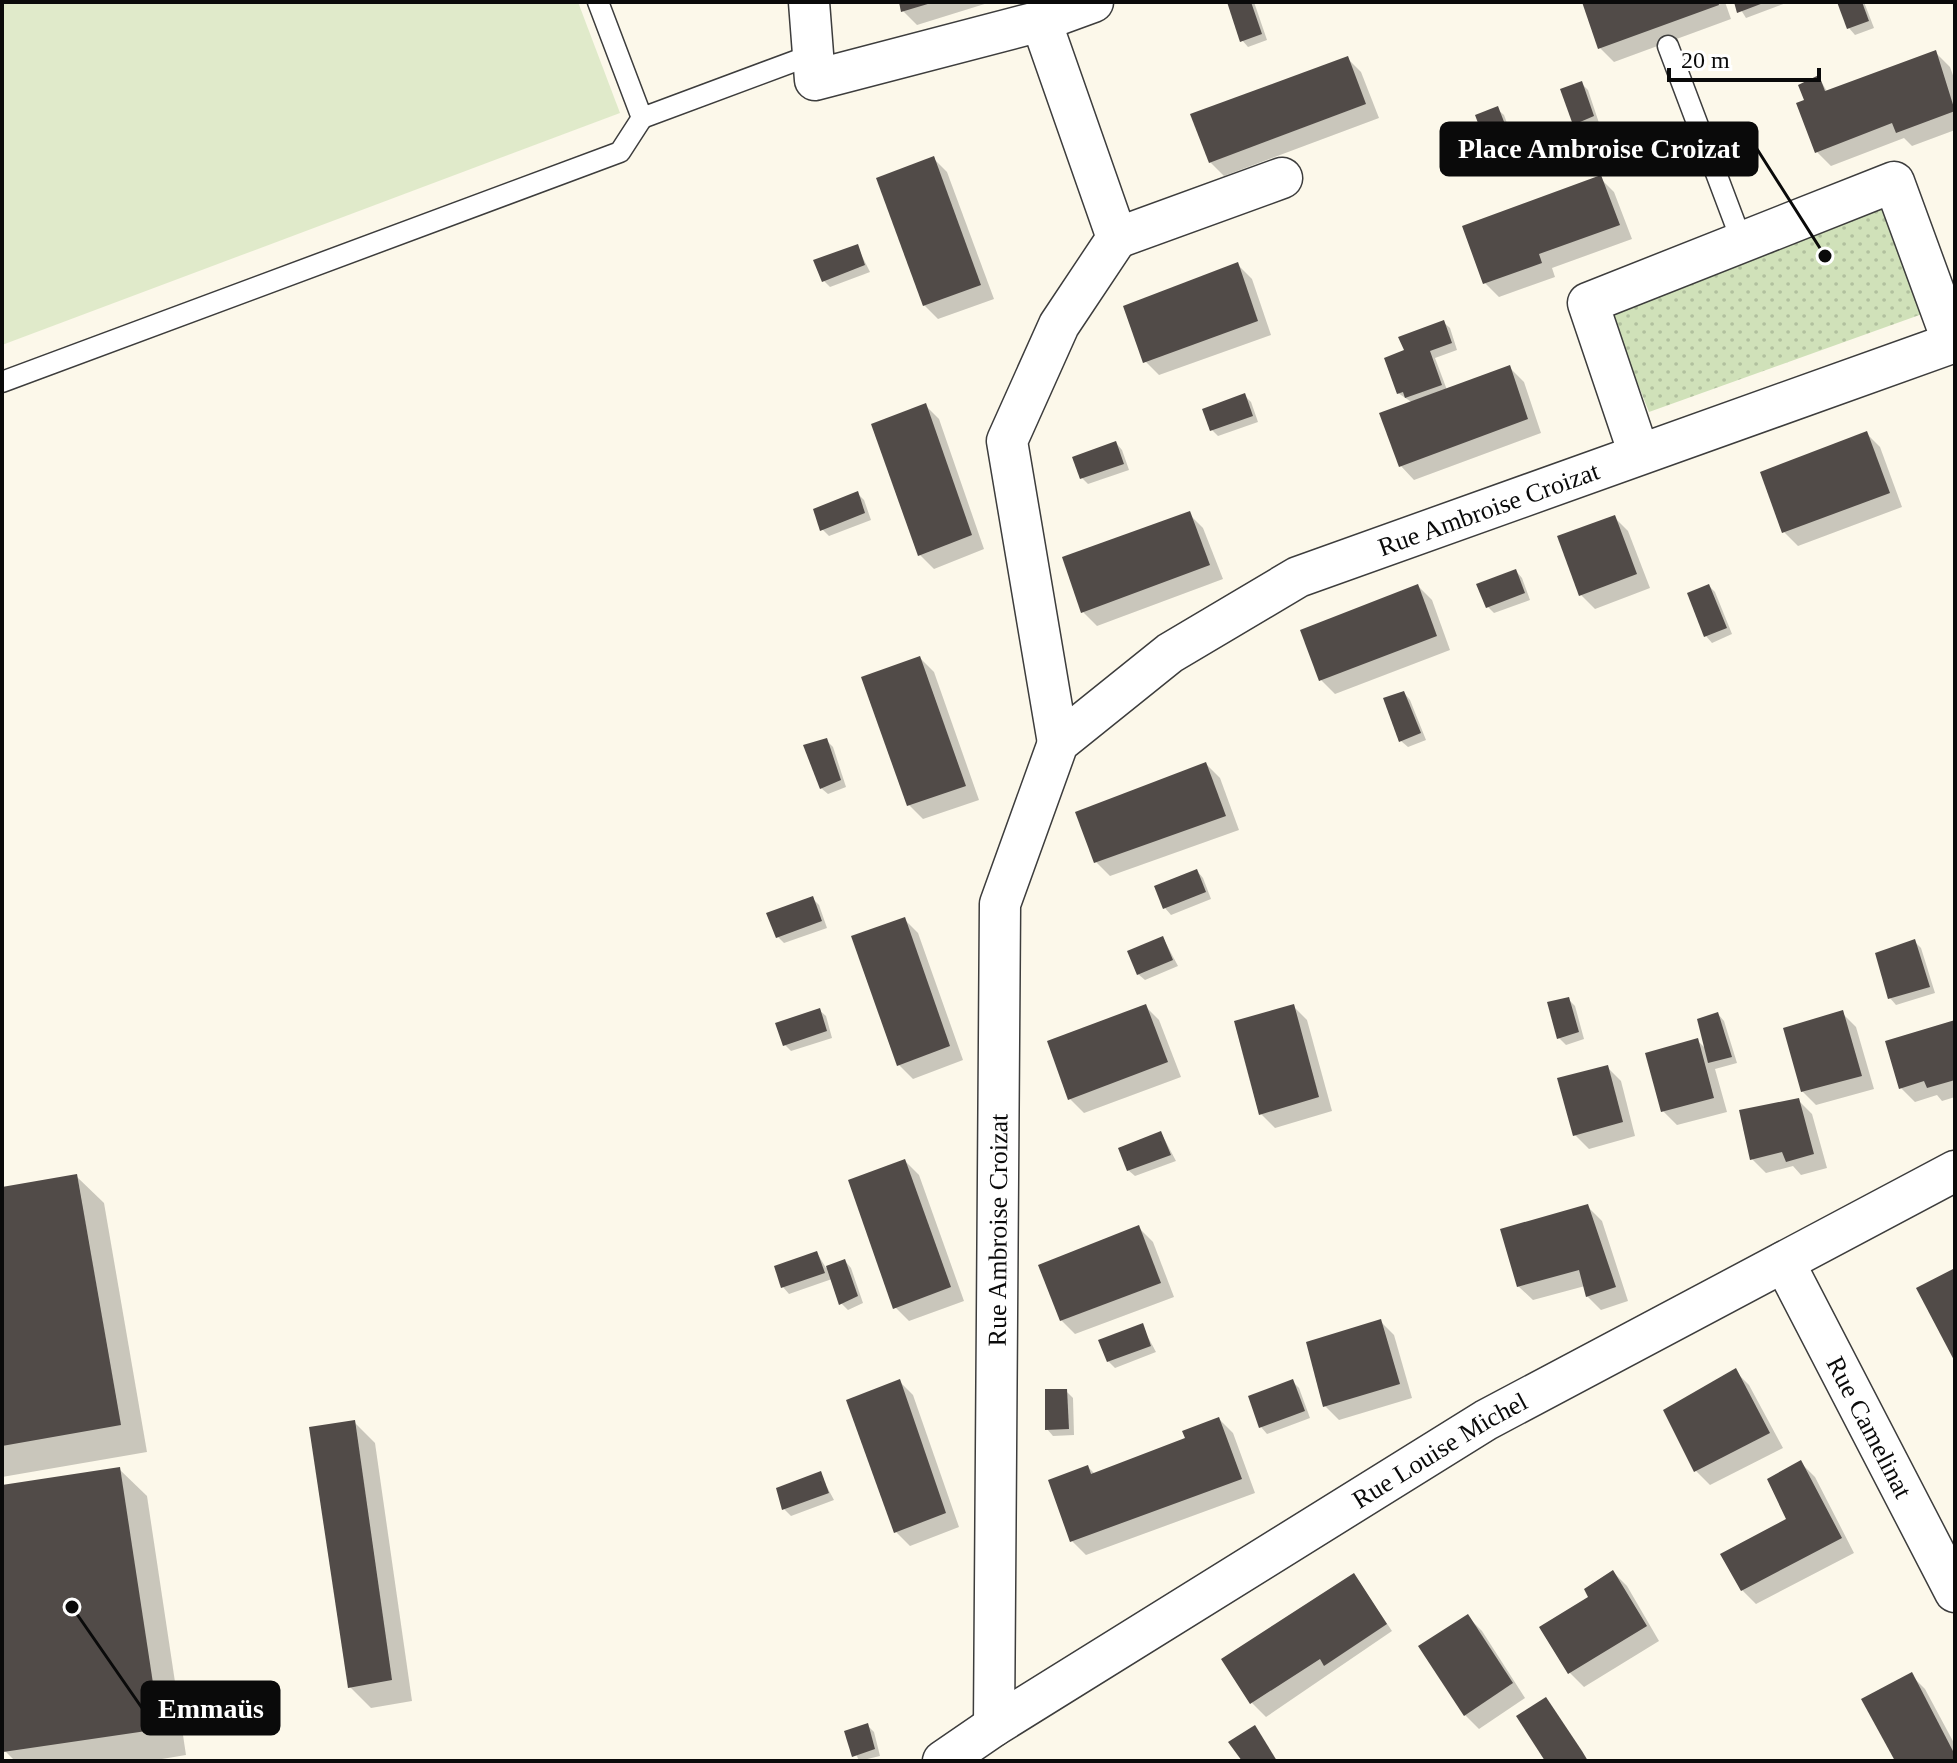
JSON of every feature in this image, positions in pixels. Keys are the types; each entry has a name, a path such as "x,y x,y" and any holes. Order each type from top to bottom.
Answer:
{"street":[{"path":"809,2 815,80 1041,21 1093,2"},
{"path":"1041,21 1117,238 1282,178"},
{"path":"1639,454 1588,303 1894,182 1954,342"},
{"name":"Rue Ambroise Croizat","path":"994,1726 1000,904 1058,743 1007,441 1059,325 1117,238"},
{"name":"Rue Ambroise Croizat","path":"1058,743 1170,653 1298,577 1954,342"},
{"name":"Rue Louise Michel","path":"943,1761 994,1726 1486,1420 1955,1171"},
{"name":"Rue Camelinat","path":"1784,1262 1955,1592"}],"lane":[{"path":"598,2 642,118"},
{"path":"1668,46 1742,242"},
{"path":"2,382 620,152 642,118 814,54"}],"green space":[{"path":"2,2 578,2 620,113 2,345"},
{"path":"1883,201 1925,313 1649,412 1609,311"}],"building":[{"path":"899,2 931,2 931,3 901,12"},
{"path":"1227,2 1251,2 1262,34 1240,42"},
{"path":"1582,2 1718,2 1719,5 1598,49"},
{"path":"1734,2 1766,2 1737,13"},
{"path":"1837,2 1862,2 1869,21 1847,29"},
{"path":"1936,50 1955,111 1896,133 1892,123 1815,153 1796,103 1804,100 1798,85 1819,75 1825,91"},
{"path":"1348,56 1366,104 1209,163 1190,114"},
{"path":"1582,81 1594,116 1573,125 1560,89"},
{"path":"1498,106 1515,151 1492,160 1475,115"},
{"path":"934,156 981,285 923,306 876,178"},
{"path":"1601,175 1620,225 1539,254 1542,263 1483,284 1462,226"},
{"path":"858,244 865,265 822,282 813,260"},
{"path":"1238,262 1258,321 1143,363 1123,306"},
{"path":"1444,320 1452,343 1430,351 1442,385 1405,398 1403,392 1397,394 1384,358 1404,350 1398,337"},
{"path":"1510,365 1528,419 1399,467 1379,413"},
{"path":"1245,393 1253,416 1210,431 1202,409"},
{"path":"926,403 972,535 918,556 871,424"},
{"path":"1867,431 1890,493 1782,533 1760,472"},
{"path":"1116,441 1124,464 1080,479 1072,457"},
{"path":"858,491 865,513 820,531 813,509"},
{"path":"1190,511 1210,565 1081,613 1062,557"},
{"path":"1615,515 1637,574 1579,596 1557,536"},
{"path":"1516,569 1525,593 1486,608 1476,584"},
{"path":"1418,584 1437,636 1319,681 1300,630"},
{"path":"1709,584 1727,628 1704,637 1687,593"},
{"path":"920,656 966,786 907,806 861,677"},
{"path":"1404,691 1421,733 1399,742 1383,698"},
{"path":"827,738 841,780 820,789 803,745"},
{"path":"1206,762 1226,816 1094,863 1075,812"},
{"path":"1197,869 1206,892 1163,909 1154,886"},
{"path":"813,896 822,921 776,938 766,913"},
{"path":"905,917 950,1046 897,1066 851,936"},
{"path":"1163,936 1173,960 1137,975 1127,951"},
{"path":"1915,939 1930,987 1888,999 1875,953"},
{"path":"1569,997 1579,1032 1557,1039 1547,1002"},
{"path":"1146,1004 1168,1062 1068,1100 1047,1041"},
{"path":"1294,1004 1319,1097 1259,1115 1234,1021"},
{"path":"820,1008 827,1031 783,1046 775,1023"},
{"path":"1843,1010 1862,1076 1801,1092 1783,1028"},
{"path":"1718,1012 1732,1057 1708,1063 1697,1019"},
{"path":"1955,1020 1955,1080 1927,1088 1924,1081 1899,1089 1885,1041"},
{"path":"1698,1038 1714,1098 1661,1112 1645,1053"},
{"path":"1608,1065 1623,1122 1573,1136 1557,1078"},
{"path":"1799,1098 1814,1154 1786,1162 1782,1152 1750,1160 1739,1110"},
{"path":"1161,1131 1171,1155 1127,1171 1118,1148"},
{"path":"905,1159 951,1287 893,1309 848,1180"},
{"path":"77,1174 121,1425 2,1446 2,1187"},
{"path":"1588,1204 1616,1287 1586,1297 1579,1270 1517,1287 1500,1229"},
{"path":"1139,1225 1161,1283 1060,1321 1038,1265"},
{"path":"817,1251 825,1273 781,1288 774,1266"},
{"path":"845,1259 858,1296 839,1305 826,1266"},
{"path":"1955,1268 1955,1362 1916,1288"},
{"path":"1381,1319 1400,1384 1323,1407 1306,1342"},
{"path":"1143,1323 1151,1346 1107,1362 1098,1340"},
{"path":"1736,1368 1770,1433 1694,1472 1663,1410"},
{"path":"900,1379 946,1513 894,1533 846,1400"},
{"path":"1293,1379 1305,1411 1259,1428 1248,1396"},
{"path":"1045,1389 1067,1389 1069,1429 1045,1430"},
{"path":"1219,1417 1242,1479 1070,1542 1048,1480 1088,1465 1091,1474 1185,1438 1182,1431"},
{"path":"355,1420 392,1680 348,1688 309,1427"},
{"path":"1801,1460 1842,1538 1741,1591 1720,1554 1786,1519 1767,1479"},
{"path":"120,1467 160,1729 3,1752 2,1485"},
{"path":"821,1471 829,1493 782,1510 776,1488"},
{"path":"1613,1570 1647,1626 1568,1674 1539,1627 1588,1597 1584,1589"},
{"path":"1354,1573 1387,1624 1324,1666 1320,1659 1250,1704 1221,1659"},
{"path":"1468,1614 1513,1683 1464,1716 1418,1646"},
{"path":"1912,1672 1955,1755 1955,1761 1895,1761 1861,1699"},
{"path":"1546,1697 1588,1761 1545,1761 1516,1716"},
{"path":"868,1723 875,1749 852,1757 844,1731"},
{"path":"1255,1725 1277,1761 1242,1761 1228,1742"}],"place":[{"name":"Place Ambroise Croizat","path":"1825,256"},
{"name":"Emmaüs","path":"72,1607"}]}
